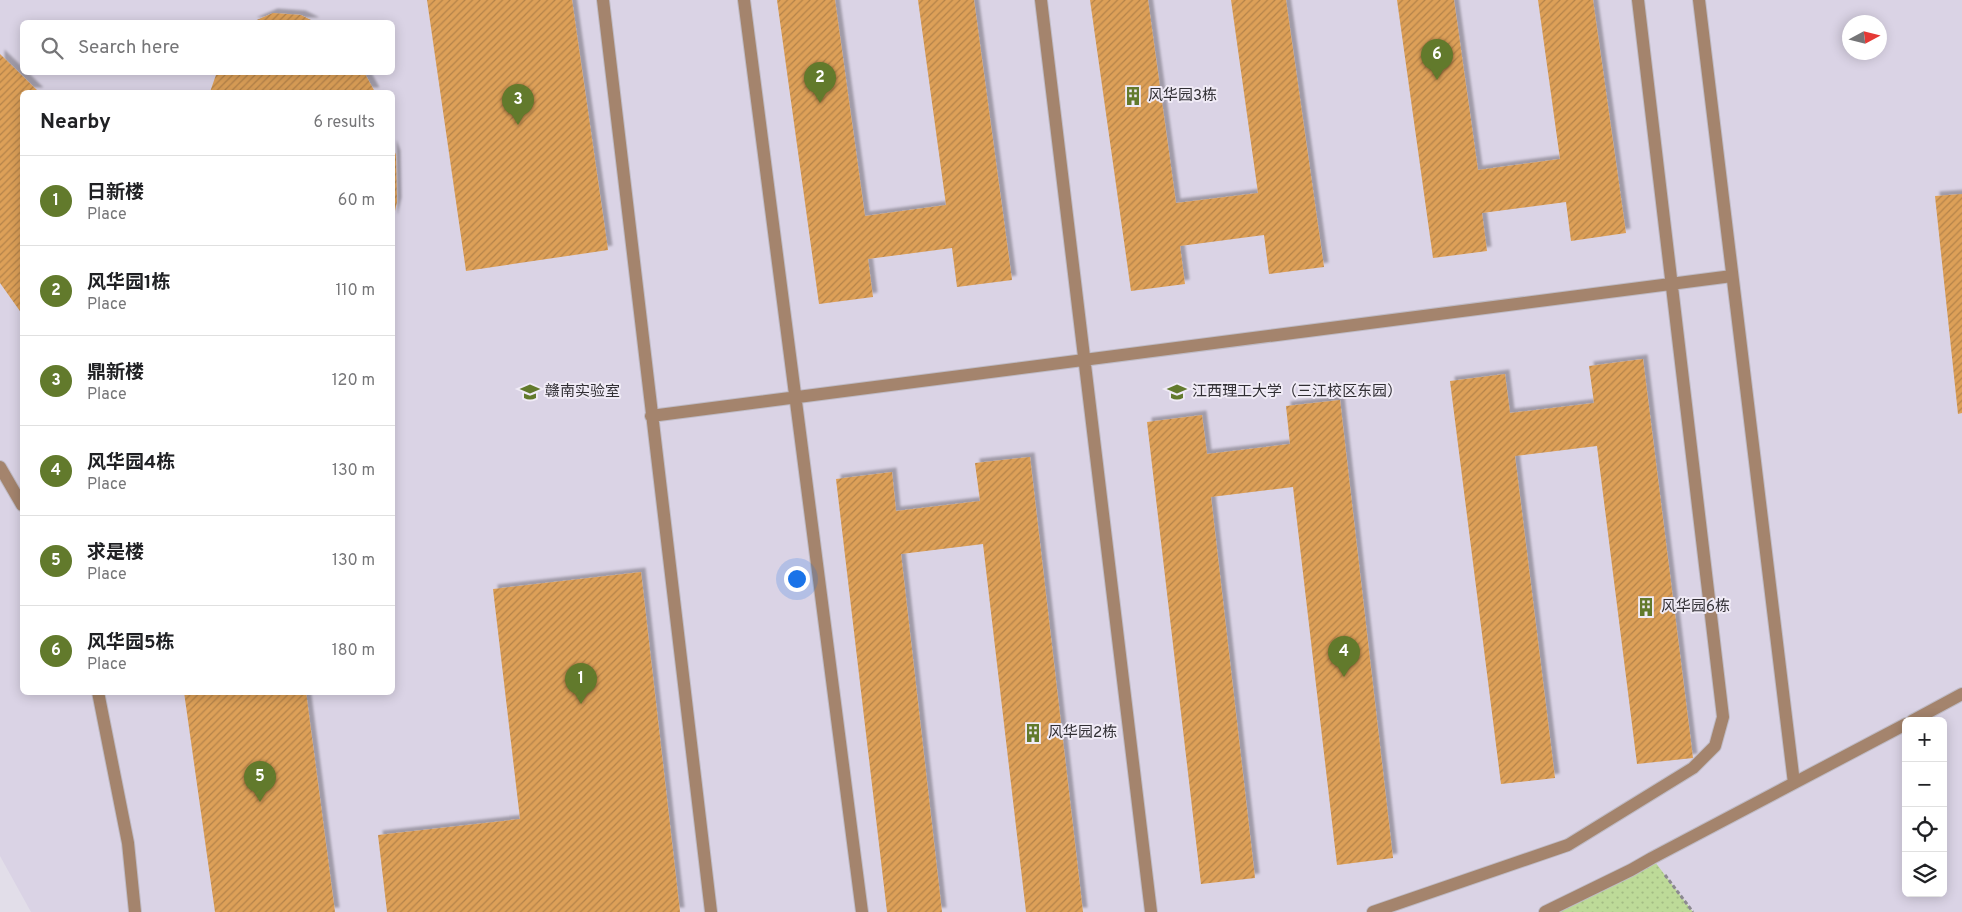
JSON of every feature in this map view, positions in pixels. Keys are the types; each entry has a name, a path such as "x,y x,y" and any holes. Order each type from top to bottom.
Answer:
{"street":[{"path":"604,0 711,912"},
{"path":"744,0 862,912"},
{"path":"1042,0 1151,912"},
{"path":"1373,912 1568,845 1693,768 1715,746 1723,717 1638,0"},
{"path":"1699,0 1794,783"},
{"path":"652,416 1732,276"},
{"path":"0,467 20,502"},
{"path":"1919,717 1962,694"},
{"path":"99,695 128,844 135,912"},
{"path":"1545,912 1631,870 1902,726"}],"path":[{"path":"1652,858 1693,912"}],"shaded area":[{"name":"江西理工大学（三江校区东园）","path":"0,0 1962,0 1962,912 31,912 0,856"}],"green space":[{"path":"1652,858 1693,912 1544,912"}],"building":[{"path":"427,0 572,0 608,250 466,271"},
{"path":"777,0 835,0 865,216 946,205 918,0 974,0 1012,280 957,287 952,248 868,259 873,297 819,304"},
{"name":"风华园3栋","path":"1090,0 1148,0 1176,203 1258,193 1231,0 1286,0 1324,267 1269,274 1264,235 1180,246 1185,284 1131,291"},
{"path":"1397,0 1454,0 1478,170 1560,159 1538,0 1593,0 1626,233 1571,241 1566,202 1482,213 1487,251 1433,258"},
{"path":"273,13 301,15 311,20 257,20"},
{"path":"0,54 37,90 20,90 20,311 0,283"},
{"path":"216,75 366,75 374,90 211,90"},
{"path":"395,152 396,155 397,202 395,211"},
{"path":"1962,194 1962,413 1958,414 1935,196"},
{"name":"风华园6栋","path":"1643,359 1693,758 1637,764 1597,446 1515,456 1555,778 1501,784 1450,381 1505,374 1510,413 1594,403 1589,366"},
{"path":"1340,400 1393,858 1337,865 1293,487 1211,497 1255,878 1201,884 1147,422 1202,415 1207,454 1290,444 1286,406"},
{"name":"风华园2栋","path":"1030,457 1083,912 1026,912 983,544 901,554 942,912 887,912 836,479 892,472 896,511 980,501 975,463"},
{"path":"641,572 680,912 387,912 378,835 520,819 493,589"},
{"path":"184,695 306,695 335,912 215,912"}],"place":[{"name":"风华园5栋","path":"1437,80"},
{"name":"风华园3栋","path":"1133,96"},
{"name":"风华园1栋","path":"820,103"},
{"name":"鼎新楼","path":"518,125"},
{"name":"赣南实验室","path":"530,392"},
{"name":"江西理工大学（三江校区东园）","path":"1177,392"},
{"name":"风华园6栋","path":"1646,607"},
{"name":"风华园4栋","path":"1344,677"},
{"name":"日新楼","path":"581,704"},
{"name":"风华园2栋","path":"1033,733"},
{"name":"求是楼","path":"260,802"}]}
